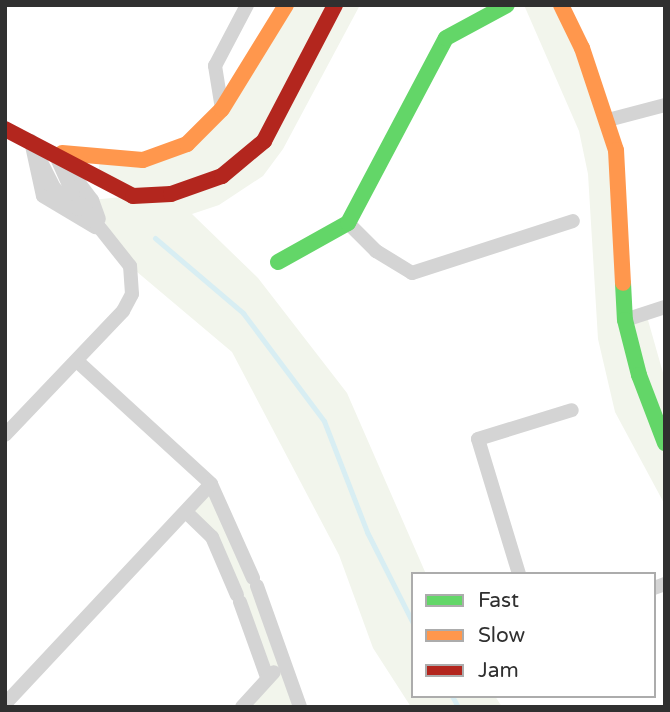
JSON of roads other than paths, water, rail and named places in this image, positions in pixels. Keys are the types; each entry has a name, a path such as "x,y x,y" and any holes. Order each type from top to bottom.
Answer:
{"street":[{"path":"222,109 215,66 247,5"},
{"path":"55,152 143,160 187,144 222,109 286,5"},
{"path":"5,129 55,152 133,196 171,194 222,176 264,141 335,5"},
{"path":"278,262 348,223 446,38 507,5"},
{"path":"561,5 608,120 618,166 625,320 639,375 665,443"},
{"path":"608,120 665,105"},
{"path":"31,141 43,196 105,234"},
{"path":"5,435 123,311 132,294 130,266 73,194 55,152"},
{"path":"348,223 376,251 412,273 573,221"},
{"path":"625,320 665,307"},
{"path":"77,361 211,484 264,603 300,707"},
{"path":"518,572 478,439 572,410"},
{"path":"5,704 211,484"},
{"path":"186,512 212,537 268,677"},
{"path":"241,605 264,603"},
{"path":"242,707 268,677 284,666"}],"waterway":[{"path":"155,238 243,313 324,421 367,532 411,619"},
{"path":"453,698 458,707"}]}
